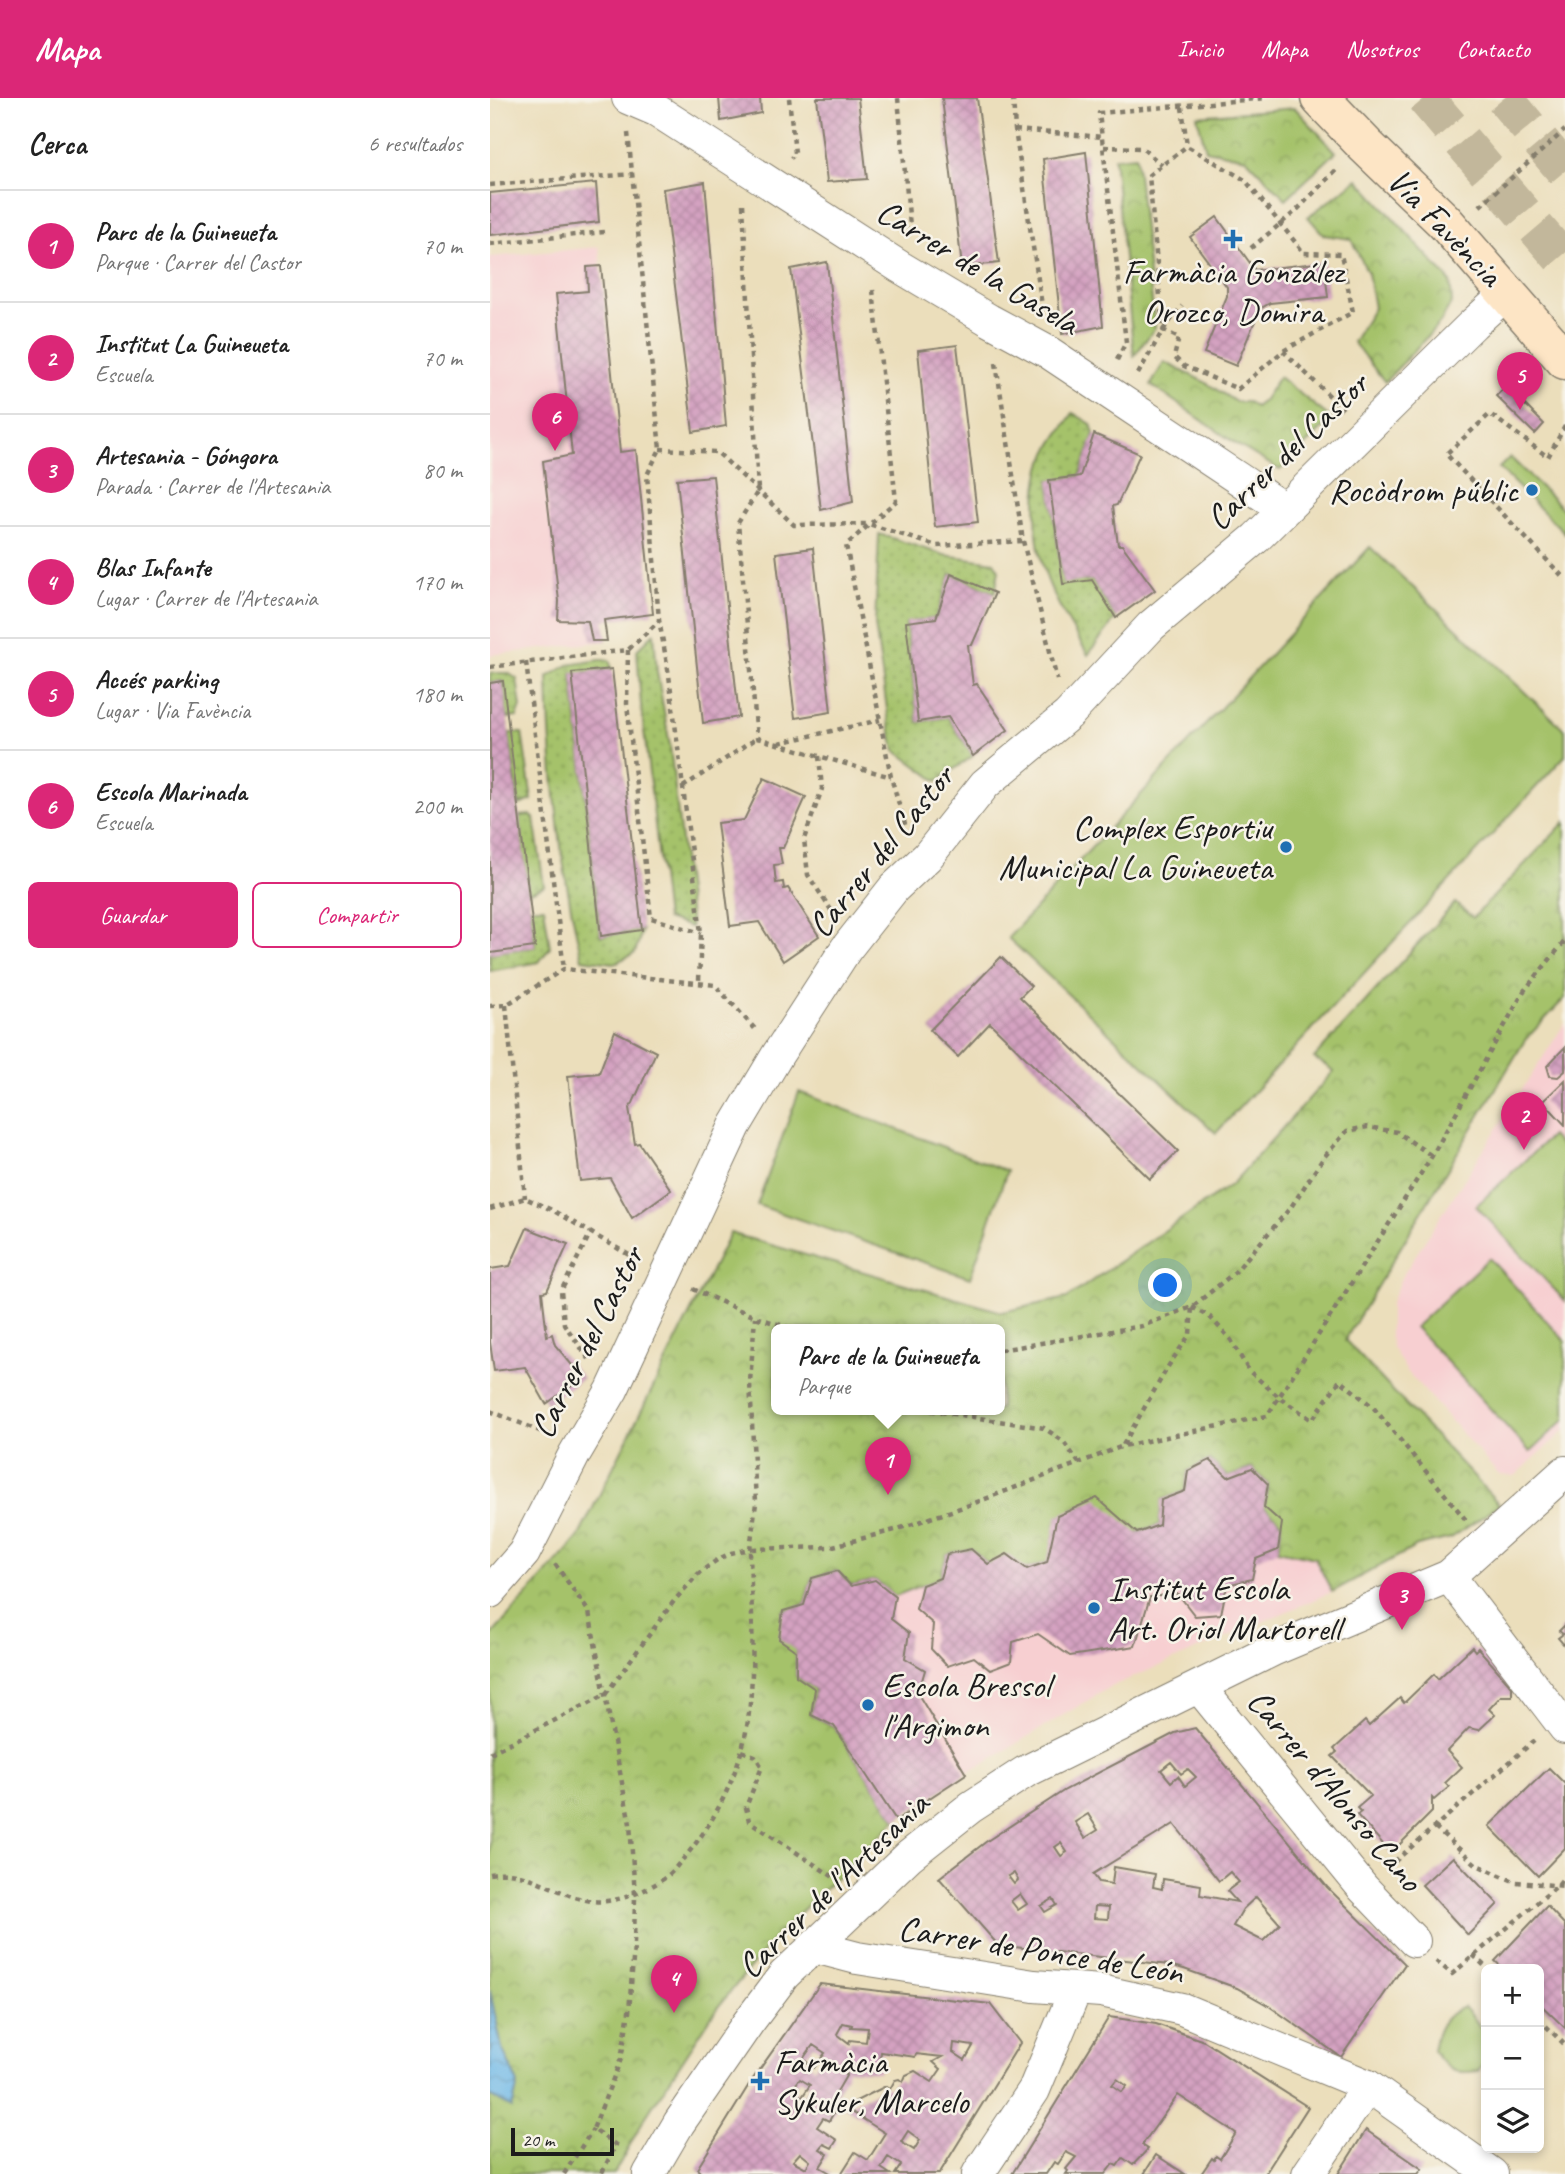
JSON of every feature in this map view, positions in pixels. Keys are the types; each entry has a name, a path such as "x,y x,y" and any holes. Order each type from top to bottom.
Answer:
{"street":[{"name":"Via Favència","path":"1320,98 1444,221 1565,360"},
{"name":"Carrer de la Gasela","path":"627,113 656,110 770,185 989,320 1119,387 1284,509"},
{"name":"Carrer del Castor","path":"490,1592 524,1553 575,1453 612,1390 735,1126 846,949 894,888 927,857 985,784 1068,715 1151,626 1256,538 1507,293"},
{"name":"Carrer de l'Artesania","path":"654,2171 748,2023 784,1975 909,1856 971,1807 1025,1772 1275,1649 1449,1576 1565,1472"},
{"path":"1449,1576 1565,1728"},
{"name":"Carrer d'Alonso Cano","path":"1199,1687 1363,1888 1414,1941"},
{"name":"Carrer de Ponce de León","path":"815,1947 857,1958 1075,1991 1101,1992 1182,2009 1368,2086 1492,2174"},
{"path":"978,2174 1034,2090 1075,1991"},
{"path":"1308,2174 1368,2086"}],"path":[{"path":"786,164 795,153 789,98"},
{"path":"898,98 912,242"},
{"path":"1013,98 1015,130 1048,352"},
{"path":"1119,387 1126,342 1099,113 1267,98"},
{"path":"1182,107 1187,146"},
{"path":"627,113 660,449 647,475 659,620 701,933 699,981"},
{"path":"1015,130 1103,137"},
{"path":"1474,211 1565,130"},
{"path":"1163,330 1149,175 1187,146"},
{"path":"1163,330 1179,338 1174,357 1184,366 1238,389 1283,351 1353,312 1341,254 1304,253 1245,180 1187,146"},
{"path":"1104,147 1142,148 1161,165"},
{"path":"1251,248 1296,211 1346,161"},
{"path":"490,186 632,174"},
{"path":"743,196 758,491 738,523 757,738"},
{"path":"490,244 604,232"},
{"path":"873,289 897,501 846,545 891,777 909,836"},
{"path":"1119,387 1182,306"},
{"path":"989,320 1023,541 1058,682"},
{"path":"1283,351 1346,412"},
{"path":"1565,426 1563,435 1548,457 1490,414 1446,454 1565,579"},
{"path":"660,449 717,452 794,525 869,524 937,546 1023,541"},
{"path":"490,667 628,650 659,620"},
{"path":"628,650 626,704 651,918 701,933"},
{"path":"526,662 564,969"},
{"path":"777,744 880,720"},
{"path":"757,738 891,777"},
{"path":"683,787 757,738"},
{"path":"819,756 822,789 804,839 808,875 836,918"},
{"path":"490,1753 605,1695 674,1601 699,1573 731,1553 750,1549 829,1547 895,1530 972,1504 1123,1446 1267,1416 1432,1156 1524,991 1565,941"},
{"path":"490,1006 506,1005 564,969 699,981 715,985 764,1038"},
{"path":"506,1005 525,1198"},
{"path":"1005,1349 1142,1326 1192,1307 1235,1272 1291,1207 1324,1157 1347,1131 1368,1127 1397,1132 1432,1156"},
{"path":"490,1209 525,1198 591,1232 646,1265"},
{"path":"591,1232 561,1292 565,1324 591,1361"},
{"path":"689,1287 755,1317 778,1324"},
{"path":"1192,1307 1210,1317 1231,1339 1248,1371 1311,1420 1340,1380 1373,1407 1468,1524"},
{"path":"1123,1446 1169,1365 1190,1334 1192,1307"},
{"path":"490,1874 504,1871 527,1877 575,1897 594,1900 604,1901 635,1895 667,1877 698,1842 717,1810 742,1751 748,1719 752,1634 750,1549 756,1503 750,1382 755,1317"},
{"path":"490,1411 558,1438"},
{"path":"960,1415 1044,1428 1063,1441 1079,1463"},
{"path":"549,1560 554,1563 589,1612 630,1824 635,1895 629,2012 621,2059 593,2129 564,2174"},
{"path":"1378,1876 1535,1740"},
{"path":"742,1751 755,1756 762,1767 746,1807 749,1821 837,1879"},
{"path":"1435,1827 1477,1865 1516,1882 1565,1886"},
{"path":"1483,1964 1473,1955 1558,1886 1565,1876"},
{"path":"1544,2024 1565,2045"},
{"path":"593,2129 616,2145 601,2174"}],"shaded area":[{"path":"599,247 620,452 636,450 653,614 605,620 607,641 490,655 490,257"},
{"path":"1565,1023 1565,1430 1515,1476 1499,1475 1406,1370 1392,1347 1390,1305 1401,1278"},
{"name":"Institut Escola Art. Oriol Martorell","path":"1210,1460 1252,1468 1268,1484 1282,1523 1315,1558 1332,1592 1110,1687 966,1774 918,1694 925,1670 905,1658 909,1633 891,1619 895,1596 940,1578 947,1554 971,1549 1188,1471"}],"green space":[{"path":"1295,108 1336,152 1286,199 1246,158 1206,150 1197,116"},
{"path":"1136,156 1155,328 1134,356 1114,158"},
{"path":"1358,179 1450,281 1452,302 1440,323 1385,382 1353,342 1374,308 1368,273 1351,239 1324,235 1308,217"},
{"path":"1164,362 1205,382 1236,402 1248,402 1255,407 1263,401 1279,377 1332,419 1280,470 1236,444 1151,385"},
{"path":"1073,413 1091,424 1094,434 1080,476 1049,480 1063,583 1092,580 1116,618 1088,655 1050,587 1039,552 1037,533 1037,495 1043,461"},
{"name":"Rocòdrom públic","path":"1510,457 1565,511 1565,533 1499,468"},
{"path":"879,534 944,555 994,562 999,570 995,593 951,574 936,618 906,623 918,722 948,717 973,756 937,781 895,750 875,625"},
{"name":"Complex Esportiu Municipal La Guineueta","path":"1370,547 1565,730 1565,756 1216,1133 1008,938"},
{"path":"654,633 691,927 666,919 637,650"},
{"path":"609,660 612,669 572,674 601,936 642,930 635,953 615,963 582,959 562,854 549,713 548,677 568,665"},
{"path":"490,673 508,673 517,679 521,707 517,717 507,718 503,681 490,683"},
{"path":"509,733 522,733 532,800 519,805"},
{"path":"530,815 534,818 544,886 528,893 519,816"},
{"path":"1565,822 1565,998 1525,1040 1345,1340 1500,1505 1451,1538 1417,1546 1332,1592 1315,1558 1278,1550 1282,1523 1264,1507 1268,1484 1252,1468 1228,1477 1210,1460 1188,1471 1185,1491 1162,1500 1159,1525 1027,1569 988,1564 971,1549 947,1554 940,1578 895,1596 875,1580 851,1586 837,1571 812,1578 804,1605 783,1611 796,1651 796,1676 815,1689 811,1715 834,1726 896,1820 777,1935 717,2008 643,2121 614,2174 490,2174 490,1637 578,1538 730,1233 1002,1312 1067,1298 1232,1184 1334,1071 1314,1058 1455,903 1473,918"},
{"path":"530,907 544,907 550,947 539,962 490,971 490,953 535,947"},
{"path":"799,1092 1007,1171 970,1278 757,1205"},
{"path":"1551,1136 1565,1151 1565,1301 1476,1206"},
{"path":"1489,1258 1565,1341 1565,1419 1530,1452 1415,1327"},
{"path":"1464,2007 1481,2030 1481,2067 1478,2071 1452,2070 1433,2051 1442,2024"}],"water":[{"path":"490,1991 502,2048 518,2084 512,2108 490,2096"}],"building":[{"path":"719,98 760,98 761,113 721,121"},
{"path":"817,98 858,98 867,179 827,182"},
{"path":"942,98 977,98 999,263 962,267"},
{"path":"1086,152 1103,326 1062,334 1043,159"},
{"path":"705,182 726,426 693,432 663,189"},
{"path":"596,183 599,222 490,235 490,193"},
{"path":"1217,217 1255,270 1324,262 1328,297 1270,303 1260,309 1236,366 1204,353 1227,296 1227,287 1190,237"},
{"path":"827,262 853,502 821,510 791,269"},
{"path":"601,266 620,452 636,450 653,614 604,620 607,641 592,641 588,621 558,620 559,601 543,461 572,455 556,294 588,291 587,267"},
{"path":"957,345 978,522 935,527 918,350"},
{"path":"1506,386 1544,424 1535,434 1496,396"},
{"path":"1094,434 1140,454 1117,505 1113,506 1118,545 1122,545 1155,590 1116,618 1092,580 1063,584 1049,480 1080,476"},
{"path":"713,476 739,717 703,723 677,479"},
{"path":"813,548 831,712 795,718 776,553"},
{"path":"951,574 995,593 972,645 968,645 973,685 977,684 1008,730 973,756 948,717 918,722 906,622 936,618"},
{"path":"612,669 642,930 601,936 572,673"},
{"path":"503,681 535,947 490,953 490,683"},
{"path":"764,778 806,797 783,848 779,848 782,864 774,865 776,883 783,882 784,889 788,888 819,936 783,961 759,922 730,926 717,823 744,820"},
{"path":"1001,957 1031,986 1020,997 1178,1151 1150,1179 990,1023 958,1057 930,1030"},
{"path":"615,1031 656,1052 629,1108 635,1144 639,1143 671,1190 632,1218 610,1178 580,1181 568,1076 599,1073"},
{"path":"1565,1047 1565,1071 1558,1077 1550,1076 1547,1066"},
{"path":"1565,1080 1565,1125 1543,1101"},
{"path":"527,1228 568,1244 547,1291 542,1292 547,1336 552,1334 555,1345 583,1378 546,1404 525,1367 494,1371 490,1342 490,1269 510,1266"},
{"path":"1210,1460 1228,1477 1252,1468 1268,1484 1264,1507 1282,1523 1278,1550 1256,1559 1252,1579 1227,1585 1221,1614 1195,1616 1178,1594 1150,1597 1135,1646 1070,1656 1038,1634 1013,1642 1011,1662 990,1670 974,1657 947,1666 931,1649 933,1624 916,1609 922,1585 940,1578 947,1554 971,1549 988,1564 1007,1554 1027,1569 1047,1562 1057,1516 1097,1498 1137,1533 1159,1525 1161,1500 1185,1491 1188,1471"},
{"name":"Escola Bressol l'Argimon","path":"837,1571 851,1586 875,1580 895,1596 891,1619 909,1633 905,1658 925,1670 918,1694 966,1774 896,1820 834,1726 811,1715 815,1689 796,1676 796,1651 779,1639 783,1611 804,1605 812,1578"},
{"path":"1565,1625 1565,1646 1558,1638 1563,1634 1559,1631"},
{"path":"1472,1647 1475,1651 1478,1648 1512,1687 1512,1696 1501,1696 1489,1709 1495,1715 1479,1730 1469,1728 1447,1751 1462,1767 1445,1783 1449,1787 1434,1800 1432,1798 1432,1812 1391,1853 1357,1815 1361,1812 1357,1808 1371,1796 1332,1756 1337,1752 1334,1749 1365,1721 1369,1726 1400,1698 1404,1703 1434,1674 1438,1679"},
{"path":"1195,1728 1327,1887 1405,1964 1341,2057 1269,2006 1237,1988 1184,1969 998,1945 939,1878 987,1841 1065,1790 1175,1733","holes":["1171,1762 1181,1774 1188,1769 1196,1777 1185,1786 1178,1776 1171,1782 1161,1770","1088,1814 1098,1830 1085,1838 1075,1822","1174,1824 1219,1881 1230,1872 1239,1882 1227,1891 1237,1902 1200,1895 1201,1885 1163,1879 1162,1889 1153,1887 1155,1874 1114,1867 1112,1884 1099,1882 1093,1874","1061,1843 1067,1852 1061,1856 1055,1847","1014,1873 1018,1880 1014,1884 1008,1876","1020,1894 1027,1904 1018,1910 1011,1901","1256,1897 1280,1924 1263,1941 1233,1926 1243,1909","1053,1899 1057,1905 1045,1912 1041,1906","1095,1906 1109,1907 1108,1919 1094,1918"]},
{"path":"1549,1768 1565,1784 1565,1848 1538,1876 1489,1826"},
{"path":"1453,1857 1498,1904 1468,1935 1422,1885"},
{"path":"1547,1906 1565,1925 1565,2028 1544,2008 1544,1964 1498,1964 1495,1961"},
{"path":"820,1984 990,2004 1020,2043 939,2174 895,2174 901,2165 888,2157 881,2168 890,2174 841,2174 855,2152 868,2160 885,2133 844,2107 886,2086 890,2089 895,2080 903,2082 906,2075 915,2071 932,2082 941,2069 933,2062 942,2057 916,2054 915,2057 881,2052 878,2072 847,2069 846,2076 832,2100 832,2106 836,2109 829,2121 823,2118 817,2127 837,2140 832,2148 824,2144 820,2149 828,2154 820,2167 832,2174 702,2174 697,2169 750,2083","holes":["843,2023 852,2025 851,2027 868,2028 866,2042 850,2040 849,2043 837,2034","954,2043 973,2046 965,2060 953,2052","813,2045 825,2053 814,2068 803,2059","800,2079 810,2085 802,2097 792,2089","908,2131 920,2140 914,2150 901,2142","800,2153 810,2161 806,2168 793,2161"]},
{"path":"1109,2017 1156,2024 1204,2041 1308,2107 1265,2174 1201,2174 1212,2158 1214,2160 1216,2156 1220,2159 1236,2133 1178,2095 1142,2145 1148,2149 1133,2165 1123,2158 1117,2166 1113,2164 1105,2174 1066,2174 1066,2169 1076,2157 1066,2152 1058,2164 1054,2162 1046,2174 1012,2174","holes":["1117,2079 1127,2086 1122,2092 1112,2085"]},
{"path":"1366,2130 1422,2169 1418,2174 1338,2174"},
{"path":"1156,2155 1185,2174 1144,2174"}],"tunnel":[{"path":"1425,98 1565,262"},
{"path":"1504,98 1565,171"}],"place":[{"name":"Farmàcia González Orozco, Domira","path":"1233,239"},
{"name":"Accés parking","path":"1520,410"},
{"name":"Escola Marinada","path":"555,451"},
{"name":"Rocòdrom públic","path":"1532,490"},
{"name":"Complex Esportiu Municipal La Guineueta","path":"1286,847"},
{"name":"Institut La Guineueta","path":"1524,1150"},
{"name":"Parc de la Guineueta","path":"888,1495"},
{"name":"Institut Escola Art. Oriol Martorell","path":"1094,1608"},
{"name":"Artesania - Góngora","path":"1402,1630"},
{"name":"Escola Bressol l'Argimon","path":"868,1705"},
{"name":"Blas Infante","path":"674,2013"},
{"name":"Farmàcia Sykuler, Marcelo","path":"760,2081"}]}
